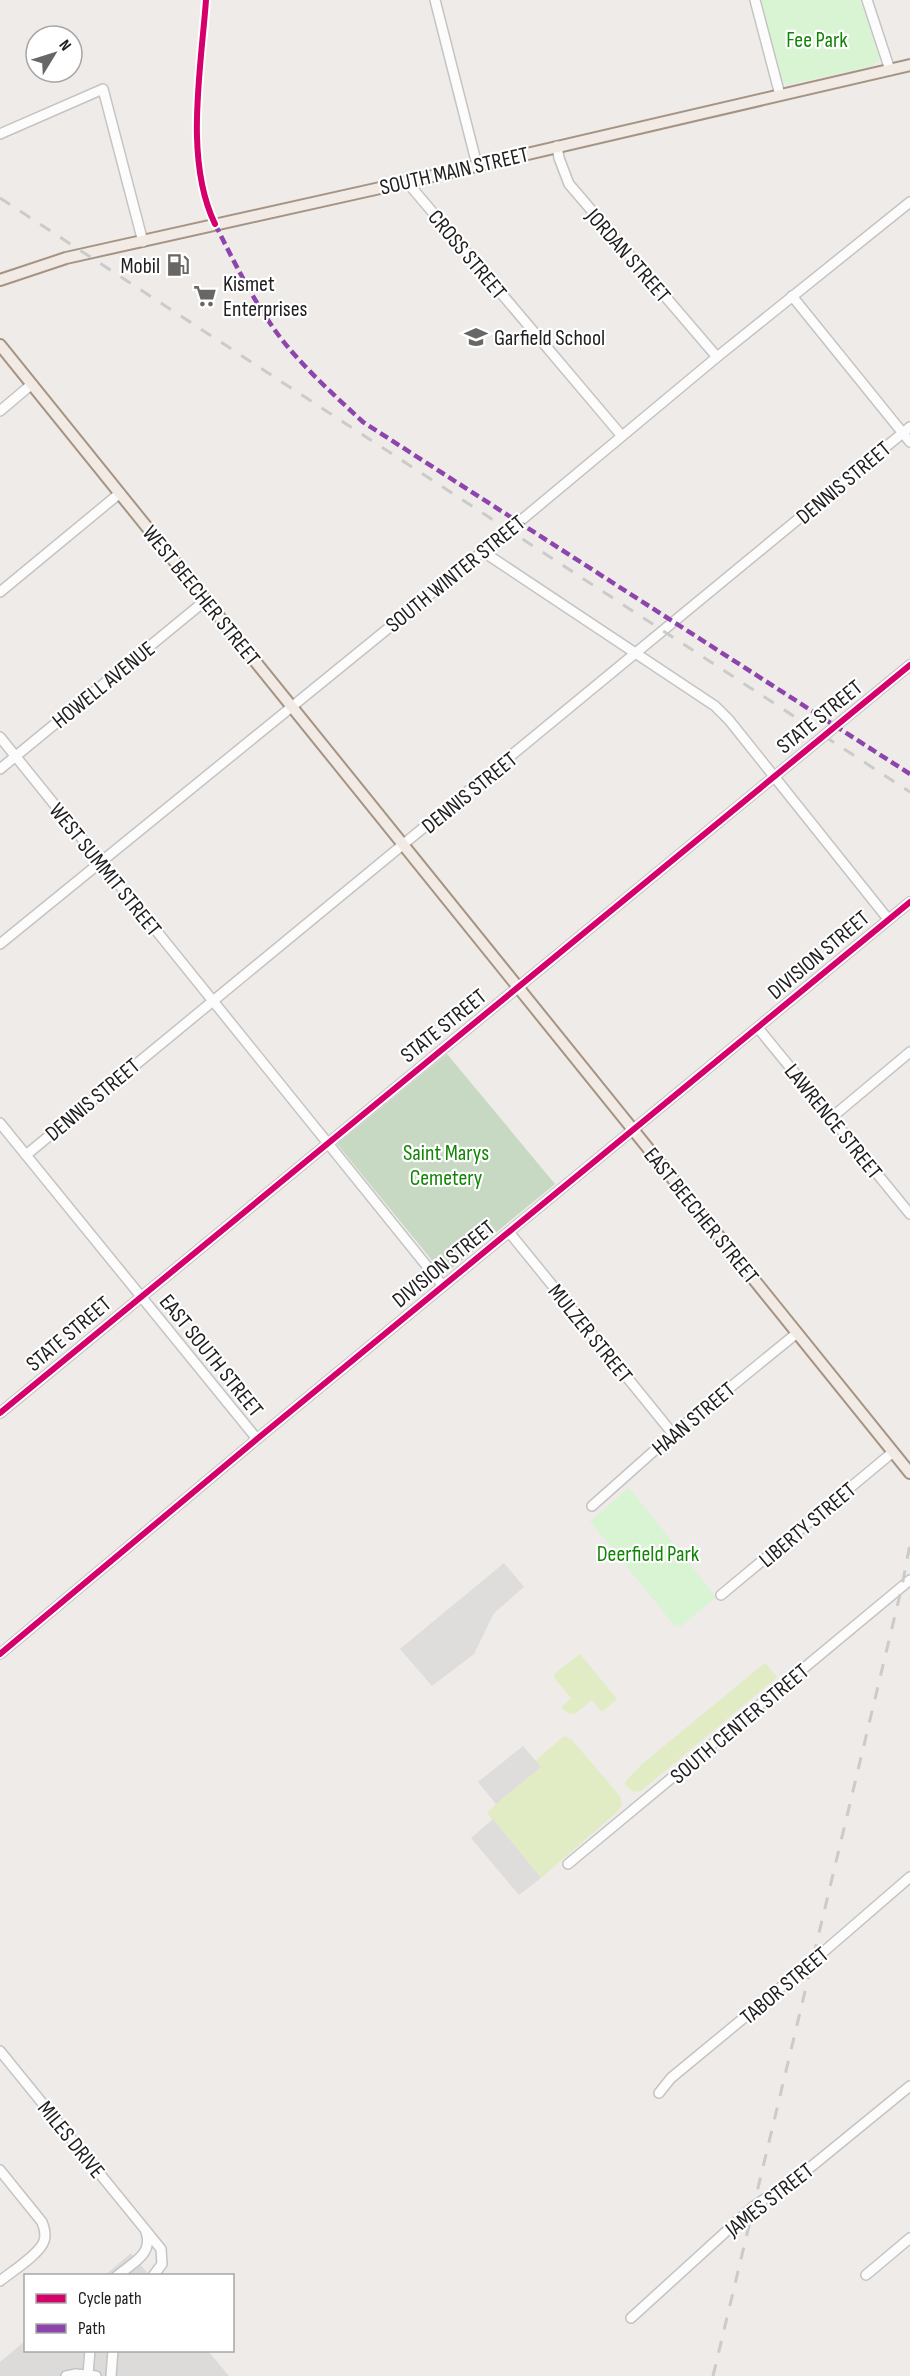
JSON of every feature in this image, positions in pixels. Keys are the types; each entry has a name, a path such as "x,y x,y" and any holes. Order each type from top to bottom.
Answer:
{"main road":[{"name":"SOUTH MAIN STREET","path":"0,280 57,260 407,182 910,65"},
{"name":"WEST BEECHER STREET","path":"0,345 404,845"},
{"name":"EAST BEECHER STREET","path":"404,845 910,1473"}],"street":[{"path":"435,0 477,165"},
{"path":"755,0 780,95"},
{"path":"867,0 890,70"},
{"path":"0,134 103,89 143,242"},
{"name":"JORDAN STREET","path":"557,146 569,184 717,357"},
{"name":"CROSS STREET","path":"407,182 621,435"},
{"name":"SOUTH WINTER STREET","path":"0,944 621,435 910,202"},
{"path":"792,296 906,430 910,442"},
{"path":"0,411 32,384"},
{"name":"DENNIS STREET","path":"26,1155 906,430"},
{"path":"0,592 120,494"},
{"path":"483,550 715,706 729,720 888,919"},
{"name":"HOWELL AVENUE","path":"0,769 206,600"},
{"name":"STATE STREET","path":"0,1413 910,665"},
{"name":"WEST SUMMIT STREET","path":"0,737 443,1286"},
{"name":"DIVISION STREET","path":"0,1654 257,1439 910,902"},
{"name":"LAWRENCE STREET","path":"758,1028 910,1214"},
{"path":"831,1118 910,1052"},
{"name":"EAST SOUTH STREET","path":"0,1123 257,1439"},
{"name":"MULZER STREET","path":"509,1232 673,1434"},
{"name":"HAAN STREET","path":"592,1506 673,1434 797,1334"},
{"name":"LIBERTY STREET","path":"721,1595 893,1452"},
{"name":"SOUTH CENTER STREET","path":"568,1864 910,1580"},
{"name":"TABOR STREET","path":"659,2093 671,2078 910,1877"},
{"name":"MILES DRIVE","path":"0,2051 161,2250 163,2256 159,2269 155,2274"},
{"name":"JAMES STREET","path":"631,2318 753,2207 812,2166 910,2086"},
{"path":"0,2170 42,2222 44,2230 44,2241 38,2250 0,2280"},
{"path":"119,2274 147,2250 149,2243 144,2227"},
{"path":"866,2275 910,2238"},
{"path":"66,2376 92,2375 90,2352"},
{"path":"111,2376 113,2352"}],"shaded area":[{"path":"504,1563 524,1587 494,1613 474,1654 432,1686 400,1649"},
{"path":"523,1746 541,1767 496,1804 478,1782"},
{"path":"493,1819 541,1878 519,1895 471,1838"},
{"path":"131,2253 148,2274 106,2274"},
{"path":"24,2342 24,2352 209,2352 229,2376 0,2376 0,2362"}],"green space":[{"name":"Fee Park","path":"761,0 861,0 880,60 872,66 787,85 782,80"},
{"name":"Saint Marys Cemetery","path":"447,1054 555,1184 444,1275 337,1144"},
{"name":"Deerfield Park","path":"629,1488 716,1597 680,1627 678,1624 675,1626 590,1521"},
{"path":"580,1654 617,1699 602,1712 592,1700 576,1713 570,1714 561,1708 571,1698 556,1680 554,1674"},
{"path":"765,1663 777,1677 641,1791 634,1792 625,1785 642,1764"},
{"path":"564,1736 572,1740 620,1796 622,1804 618,1811 541,1878 487,1813 540,1768 535,1761"}],"railway":[{"path":"0,198 910,792"},
{"path":"713,2376 902,1586 910,1544"}],"marked path":[{"path":"215,224 250,291 274,329 305,366 363,422 910,774"}],"cycle path":[{"path":"206,0 198,84 197,143 200,172 215,224"},
{"path":"0,1413 910,665"},
{"path":"0,1654 257,1439 910,902"}],"place":[{"name":"Mobil","path":"178,265"},
{"name":"Kismet Enterprises","path":"205,296"},
{"name":"Garfield School","path":"476,337"}]}
